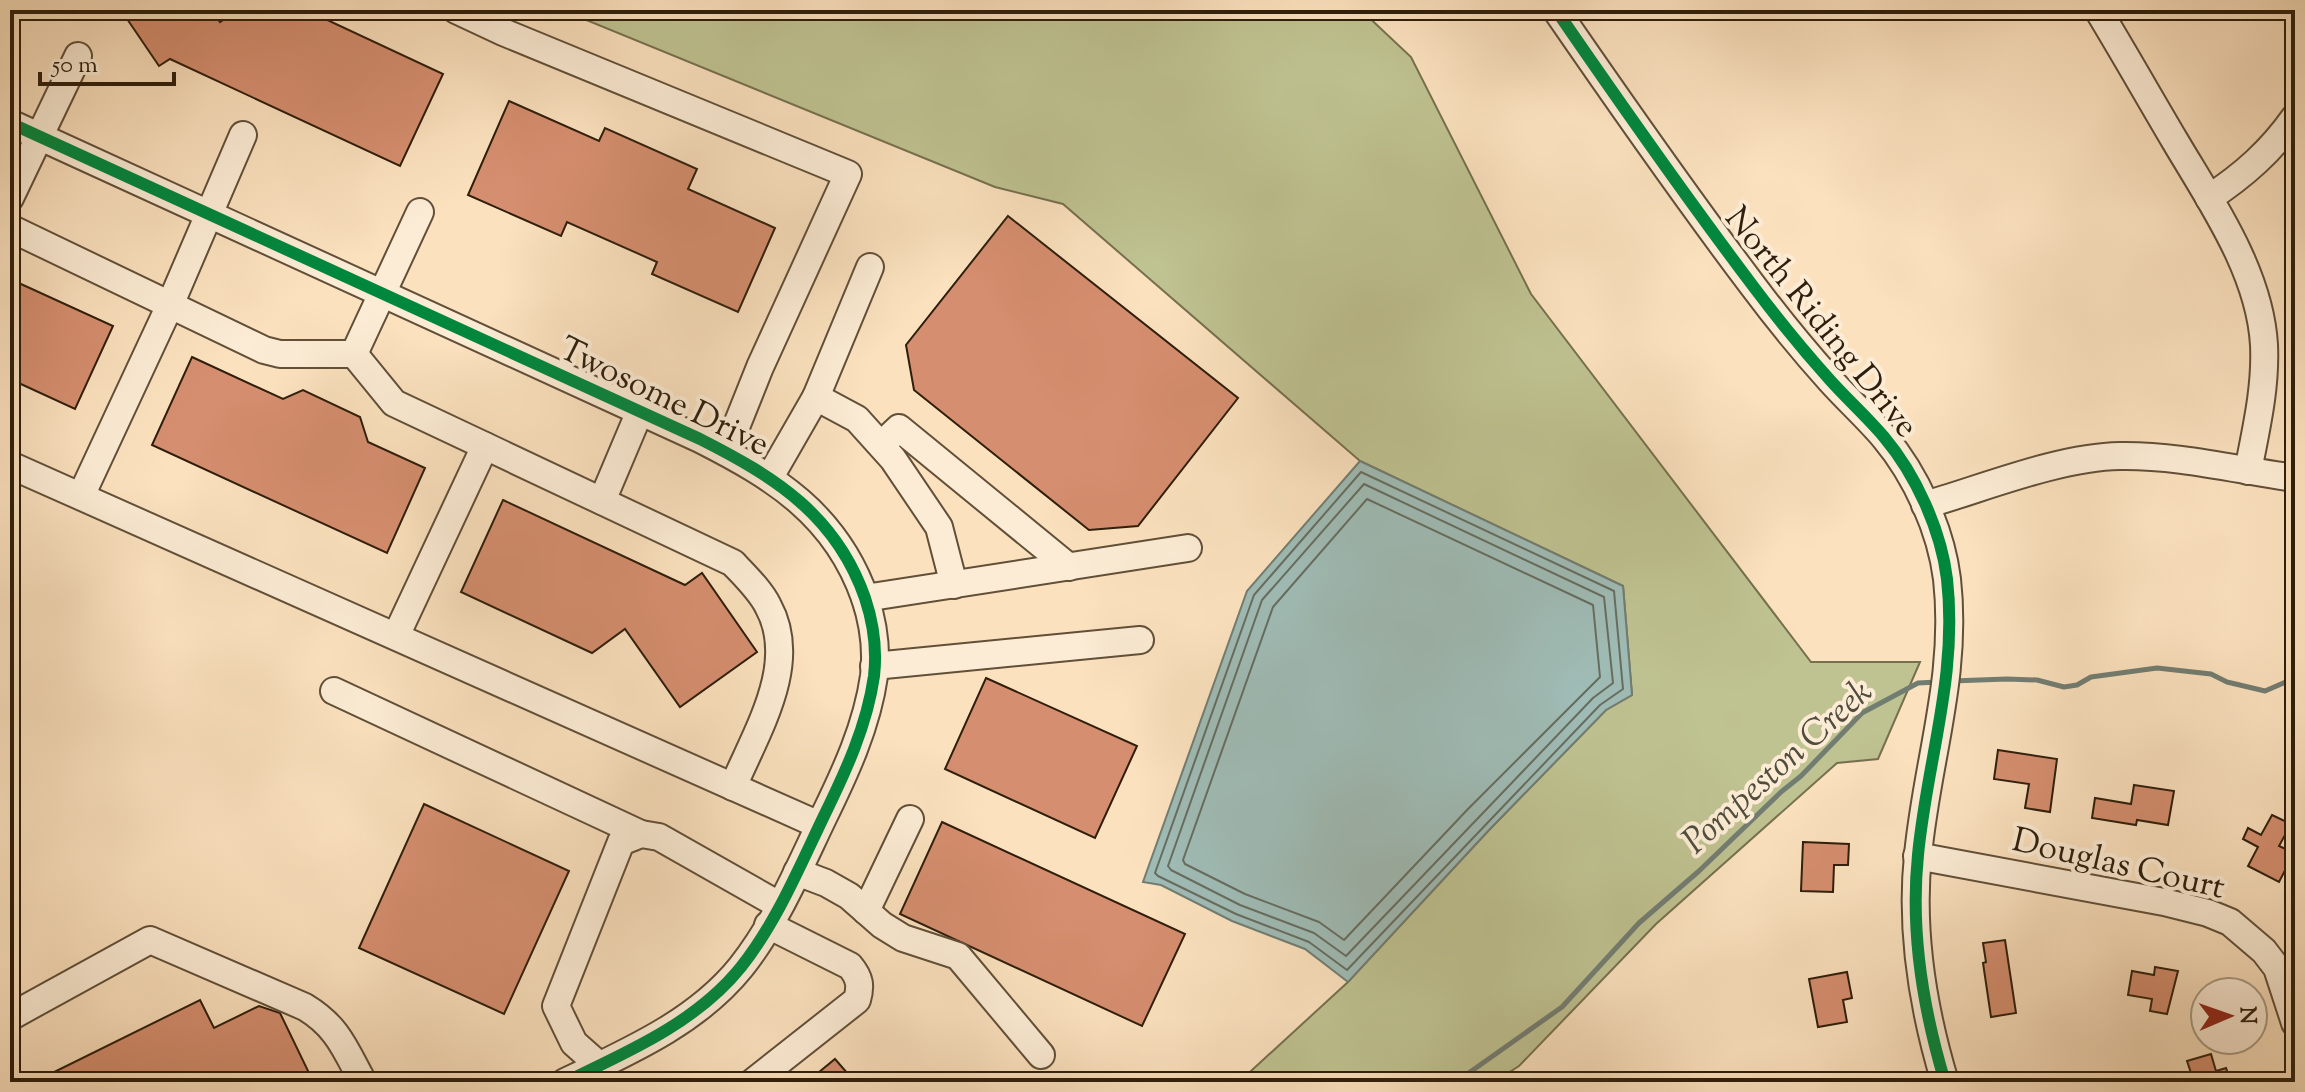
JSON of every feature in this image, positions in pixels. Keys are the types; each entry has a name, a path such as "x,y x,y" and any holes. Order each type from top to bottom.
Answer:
{"street":[{"path":"456,10 848,174 760,367 726,452"},
{"name":"North Riding Drive","path":"1556,10 1676,183 1756,289 1828,378 1885,438 1925,505 1939,543 1947,576 1951,627 1944,704 1929,773 1917,856 1915,926 1922,989 1945,1082"},
{"path":"2098,10 2209,198 2241,260 2256,301 2264,343 2262,402 2248,471"},
{"path":"10,198 78,56"},
{"path":"2209,198 2242,177 2275,144 2295,117"},
{"name":"Twosome Drive","path":"10,123 726,452 770,477 799,499 838,541 865,598 874,641 874,666 858,740 797,872 741,967 717,993 655,1037 565,1082"},
{"path":"81,496 170,305 243,135"},
{"path":"354,354 420,212"},
{"path":"10,228 264,350 280,354 354,354"},
{"path":"770,477 816,397 870,267"},
{"path":"354,354 394,403 733,563 768,605 779,633 780,662 773,690 733,787"},
{"path":"816,397 857,419 893,459 939,527 954,585"},
{"path":"602,501 640,411"},
{"path":"881,445 899,428 1069,567"},
{"path":"396,636 485,446"},
{"path":"1925,505 2052,467 2116,456 2158,457 2295,478"},
{"path":"10,465 819,825"},
{"path":"865,598 1188,548"},
{"path":"874,666 1140,640"},
{"path":"334,691 641,834 659,837 850,966 857,975 860,988 857,1000 753,1082"},
{"path":"866,911 910,819"},
{"path":"600,1066 574,1043 556,1006 621,842 641,834"},
{"name":"Douglas Court","path":"1917,856 2164,902 2230,922 2264,951 2277,968 2295,1023"},
{"path":"797,872 849,896 903,938 958,956 1041,1055"},
{"path":"10,1017 150,940 305,1007 323,1018 333,1027 355,1080"}],"green space":[{"path":"570,10 1361,10 1411,57 1531,294 1811,662 1920,662 1878,759 1837,763 1656,924 1519,1066 1494,1082 1239,1082 1348,982 1606,710 1632,695 1623,586 1360,461 1063,204 995,187 569,13"}],"water":[{"path":"1360,461 1623,586 1632,695 1606,710 1348,982 1305,949 1232,921 1161,885 1143,882 1247,591"}],"building":[{"path":"121,10 212,10 220,22 238,10 306,10 443,74 400,166 170,59 159,66"},
{"path":"509,101 599,141 605,128 697,169 688,189 775,228 738,312 652,274 657,262 567,222 561,236 468,195"},
{"path":"1008,216 1238,398 1138,526 1089,530 914,390 906,345"},
{"path":"10,279 113,326 75,409 10,379"},
{"path":"192,357 283,399 303,390 360,417 368,442 425,468 387,553 152,445"},
{"path":"503,500 685,585 702,573 757,652 680,707 625,629 592,653 461,592"},
{"path":"986,678 1137,746 1095,838 945,769"},
{"path":"1998,750 2057,759 2050,812 2025,808 2029,784 1994,779"},
{"path":"2134,785 2174,791 2168,825 2137,820 2136,825 2092,818 2095,798 2131,804"},
{"path":"424,804 569,871 504,1014 359,948"},
{"path":"2272,815 2291,824 2279,846 2294,853 2279,882 2248,866 2258,847 2243,839 2248,828 2261,835"},
{"path":"942,822 1185,934 1142,1026 900,914"},
{"path":"1803,842 1849,844 1848,865 1834,865 1833,892 1801,891"},
{"path":"2005,940 2016,1013 1991,1017 1983,943"},
{"path":"2155,967 2178,971 2167,1014 2150,1011 2152,999 2128,995 2132,971 2154,975"},
{"path":"1847,972 1852,998 1843,1000 1847,1022 1818,1027 1809,979"},
{"path":"200,1000 214,1028 259,1006 280,1013 310,1075 295,1082 34,1082"},
{"path":"2212,1056 2216,1071 2226,1068 2231,1082 2206,1082 2205,1079 2194,1082 2187,1061"},
{"path":"835,1059 855,1082 807,1082"}],"waterway":[{"name":"Pompeston Creek","path":"1952,681 2037,680 2064,687 2077,685 2091,677 2157,668 2211,674 2227,682 2265,691 2295,678"},
{"name":"Pompeston Creek","path":"1456,1082 1562,1007 1639,923 1801,776 1862,713 1918,683 1938,682"}],"cycle path":[{"path":"1556,10 1762,298 1820,369 1896,452 1933,523 1947,579 1948,650 1922,820 1916,913 1920,970 1930,1027 1945,1082"},
{"path":"10,123 700,439 778,484 820,521 838,543 865,598 874,636 874,676 861,731 796,876 754,950 704,1004 660,1034 565,1082"}]}
